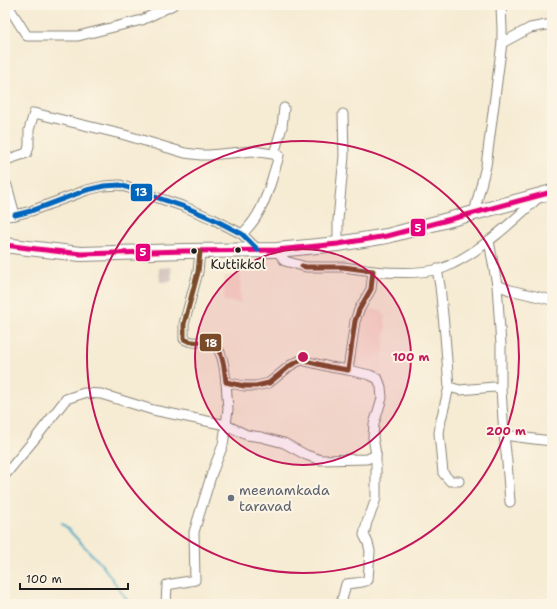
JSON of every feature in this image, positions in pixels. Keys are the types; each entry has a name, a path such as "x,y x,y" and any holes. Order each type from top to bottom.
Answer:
{"highway":[{"path":"5,245 81,254 277,250 338,244 387,236 547,193"}],"street":[{"path":"5,10 10,9 27,36 78,36 142,20 173,5"},
{"path":"474,213 486,166 502,43 501,5"},
{"path":"502,43 530,28 552,24"},
{"path":"274,154 282,127 284,108"},
{"path":"5,161 27,153 29,130 34,113 125,135 185,153 201,155 253,151 279,155 265,201 250,227 242,234"},
{"path":"338,244 338,220 344,156 343,114"},
{"path":"5,182 16,215"},
{"path":"5,216 31,211 87,190 104,186 120,185 185,207 213,219 242,234 258,250"},
{"path":"277,250 284,261 306,266 343,267 373,271 402,272 421,272 442,269 469,256 547,193"},
{"path":"489,240 497,285 501,345 501,389 510,502"},
{"path":"166,604 167,585 195,580 194,532 212,472 223,445 228,409 224,364 219,350 214,344 205,341 193,342 184,339 184,324 198,272 200,252"},
{"path":"437,270 445,335 448,387 439,433 443,473 450,481 459,480"},
{"path":"348,370 355,321 358,310 371,289 373,271"},
{"path":"497,285 510,290 552,300"},
{"path":"226,382 244,386 256,386 269,383 291,364 301,360 370,375 378,379 381,387 382,398 374,424 373,437 376,455 376,498 364,535 368,542 370,551 368,580 363,583 354,582 346,584 341,604"},
{"path":"448,387 460,390 494,387 501,389"},
{"path":"5,475 66,399 84,393 101,394 153,410 226,425 247,435 284,443 306,455 320,460 367,459 376,455"},
{"path":"504,435 552,440"}],"shaded area":[{"path":"171,267 172,281 160,282 159,268"},
{"path":"241,275 240,303 224,301 224,276"},
{"path":"368,309 382,310 385,318 386,328 381,375 354,365 357,325 362,314"}],"waterway":[{"path":"62,523 102,565 130,604"}],"transit line":[{"name":"13","path":"15,215 31,211 87,190 104,186 120,185 185,207 213,219 242,234 258,250"},
{"name":"5","path":"5,245 81,254 277,250 338,244 387,236 552,192"},
{"name":"18","path":"200,252 198,272 184,324 184,339 194,342 205,341 211,343 216,347 222,357 226,382 244,386 256,386 269,383 291,365 301,360 348,370 355,321 359,310 371,289 373,271 343,267 302,266"}],"place":[{"name":"Kuttikkol","path":"238,250"},
{"name":"meenamkada taravad","path":"231,498"}]}
